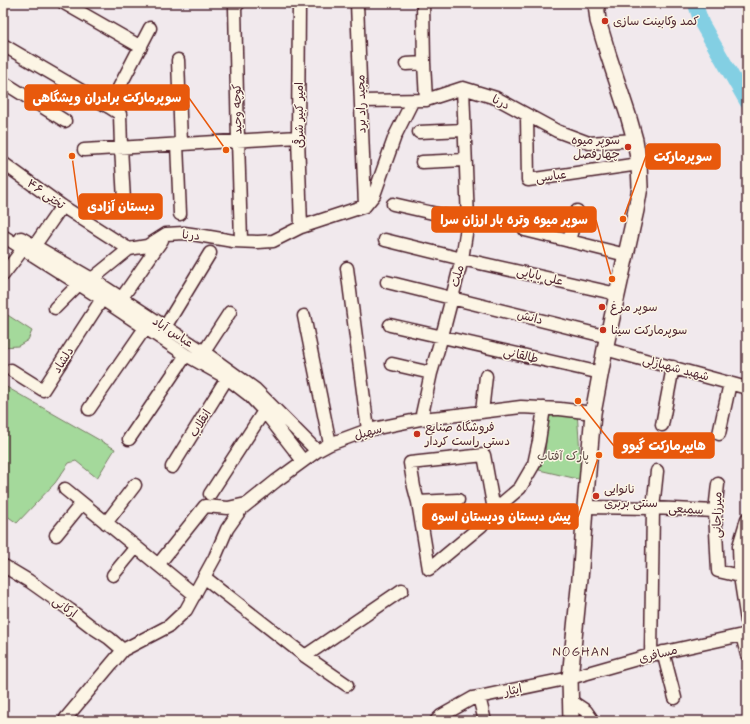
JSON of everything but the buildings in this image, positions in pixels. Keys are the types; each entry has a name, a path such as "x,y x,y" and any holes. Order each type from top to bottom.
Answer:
{"main road":[{"path":"571,721 572,702 570,678 581,568 593,413 640,187 639,164 635,140 598,21 596,3"}],"street":[{"path":"64,3 140,47"},
{"name":"کوچه وحید","path":"239,3 235,7 241,241"},
{"name":"امیر کبیر شرقی","path":"299,3 298,137 301,227"},
{"name":"مجید راد برد","path":"357,3 361,135 365,206"},
{"path":"423,3 426,100"},
{"path":"109,107 150,28"},
{"path":"3,45 120,114 124,200"},
{"path":"178,60 180,214"},
{"path":"406,64 424,63"},
{"path":"3,82 65,120"},
{"path":"361,101 426,100 463,88"},
{"name":"درنا","path":"463,88 496,98 557,131 589,143 635,140"},
{"name":"ملت","path":"421,419 431,373 462,259 468,221 463,88"},
{"path":"365,206 374,195 395,136 413,100"},
{"name":"عباسی","path":"527,114 528,180 639,164"},
{"path":"419,132 464,130"},
{"path":"84,150 298,137"},
{"path":"422,162 465,160"},
{"name":"تختی ۴۶","path":"3,163 62,206 129,249"},
{"path":"393,204 468,221"},
{"path":"35,245 62,206"},
{"name":"درنا","path":"79,284 92,279 129,249 148,246 166,234 184,233 233,242 274,241 301,227 365,206"},
{"path":"569,241 577,211"},
{"path":"525,230 626,255"},
{"path":"121,299 166,234"},
{"name":"عباس آباد","path":"3,236 186,355 227,378 249,396 264,411 303,461"},
{"name":"عباس آباد","path":"20,247 21,238 35,245 92,279 204,352 255,389 317,451"},
{"name":"علی بابایی","path":"385,240 617,294"},
{"path":"3,275 20,247"},
{"path":"165,327 210,253"},
{"path":"347,268 368,430"},
{"name":"دانش","path":"387,282 452,298 607,343"},
{"path":"54,308 79,284"},
{"name":"دلشاد","path":"11,370 43,390 102,299"},
{"path":"204,352 230,312"},
{"path":"304,316 330,444"},
{"name":"طالقانی","path":"390,325 601,373"},
{"path":"89,409 144,328"},
{"name":"شهید شهبازلی","path":"607,343 672,367 747,388"},
{"path":"129,439 186,355"},
{"path":"392,364 431,373"},
{"path":"662,425 672,367"},
{"path":"482,412 486,376"},
{"name":"انقلاب","path":"172,467 227,378"},
{"path":"719,434 730,383"},
{"name":"سهیل","path":"123,650 169,626 186,610 215,557 227,529 246,504 317,451 330,444 368,430 421,419 521,407 593,413"},
{"path":"494,510 484,455 410,463 429,569 481,526 494,510 520,488 534,464 544,408"},
{"path":"210,494 264,411"},
{"path":"651,655 653,508 657,471"},
{"name":"میرزاجانی","path":"718,484 715,511 718,571 740,576"},
{"path":"106,523 135,485"},
{"path":"65,489 195,594"},
{"path":"418,502 458,500"},
{"path":"56,535 82,503"},
{"path":"158,565 205,506 228,508 246,504"},
{"name":"سمیعی","path":"585,507 715,511"},
{"path":"747,519 739,546 740,576 747,621"},
{"path":"113,575 136,547"},
{"name":"ارکانی","path":"4,566 29,581 109,638 123,650"},
{"path":"204,577 305,656 347,685"},
{"path":"305,656 402,590"},
{"path":"744,635 747,655"},
{"name":"مسافری","path":"570,678 663,652 744,635"},
{"path":"65,721 123,650"},
{"path":"663,652 675,698"},
{"name":"ایثار","path":"436,721 441,716 473,698 570,678"},
{"path":"479,697 485,721"},
{"path":"572,702 586,711 593,721"}],"green space":[{"path":"3,312 32,331 28,340 18,346 3,347"},
{"path":"3,385 115,449 97,478 76,461 69,463 55,483 17,523 3,513"},
{"name":"پارک آفتاب","path":"577,412 582,480 539,470 545,455 548,413"}],"waterway":[{"path":"695,3 702,24 747,102"}],"place":[{"name":"کمد وکابینت سازی","path":"605,21"},
{"name":"سوپر میوه چهارفصل","path":"628,147"},
{"name":"سوپرمارکت برادران ویشگاهی","path":"226,150"},
{"name":"دبستان آزادی","path":"72,156"},
{"name":"سوپرمارکت","path":"623,219"},
{"name":"سوپر میوه وتره بار ارزان سرا","path":"612,279"},
{"name":"سوپر مرغ","path":"602,307"},
{"name":"سوپرمارکت سینا","path":"603,330"},
{"name":"هایپرمارکت گیوو","path":"578,401"},
{"name":"فروشگاه صنایع دستی راست کردار","path":"417,434"},
{"name":"پیش دبستان ودبستان اسوه","path":"599,455"},
{"name":"نانوایی سنتی بربری","path":"596,496"}],"district":[{"name":"NOGHAN","path":"581,651"}]}
